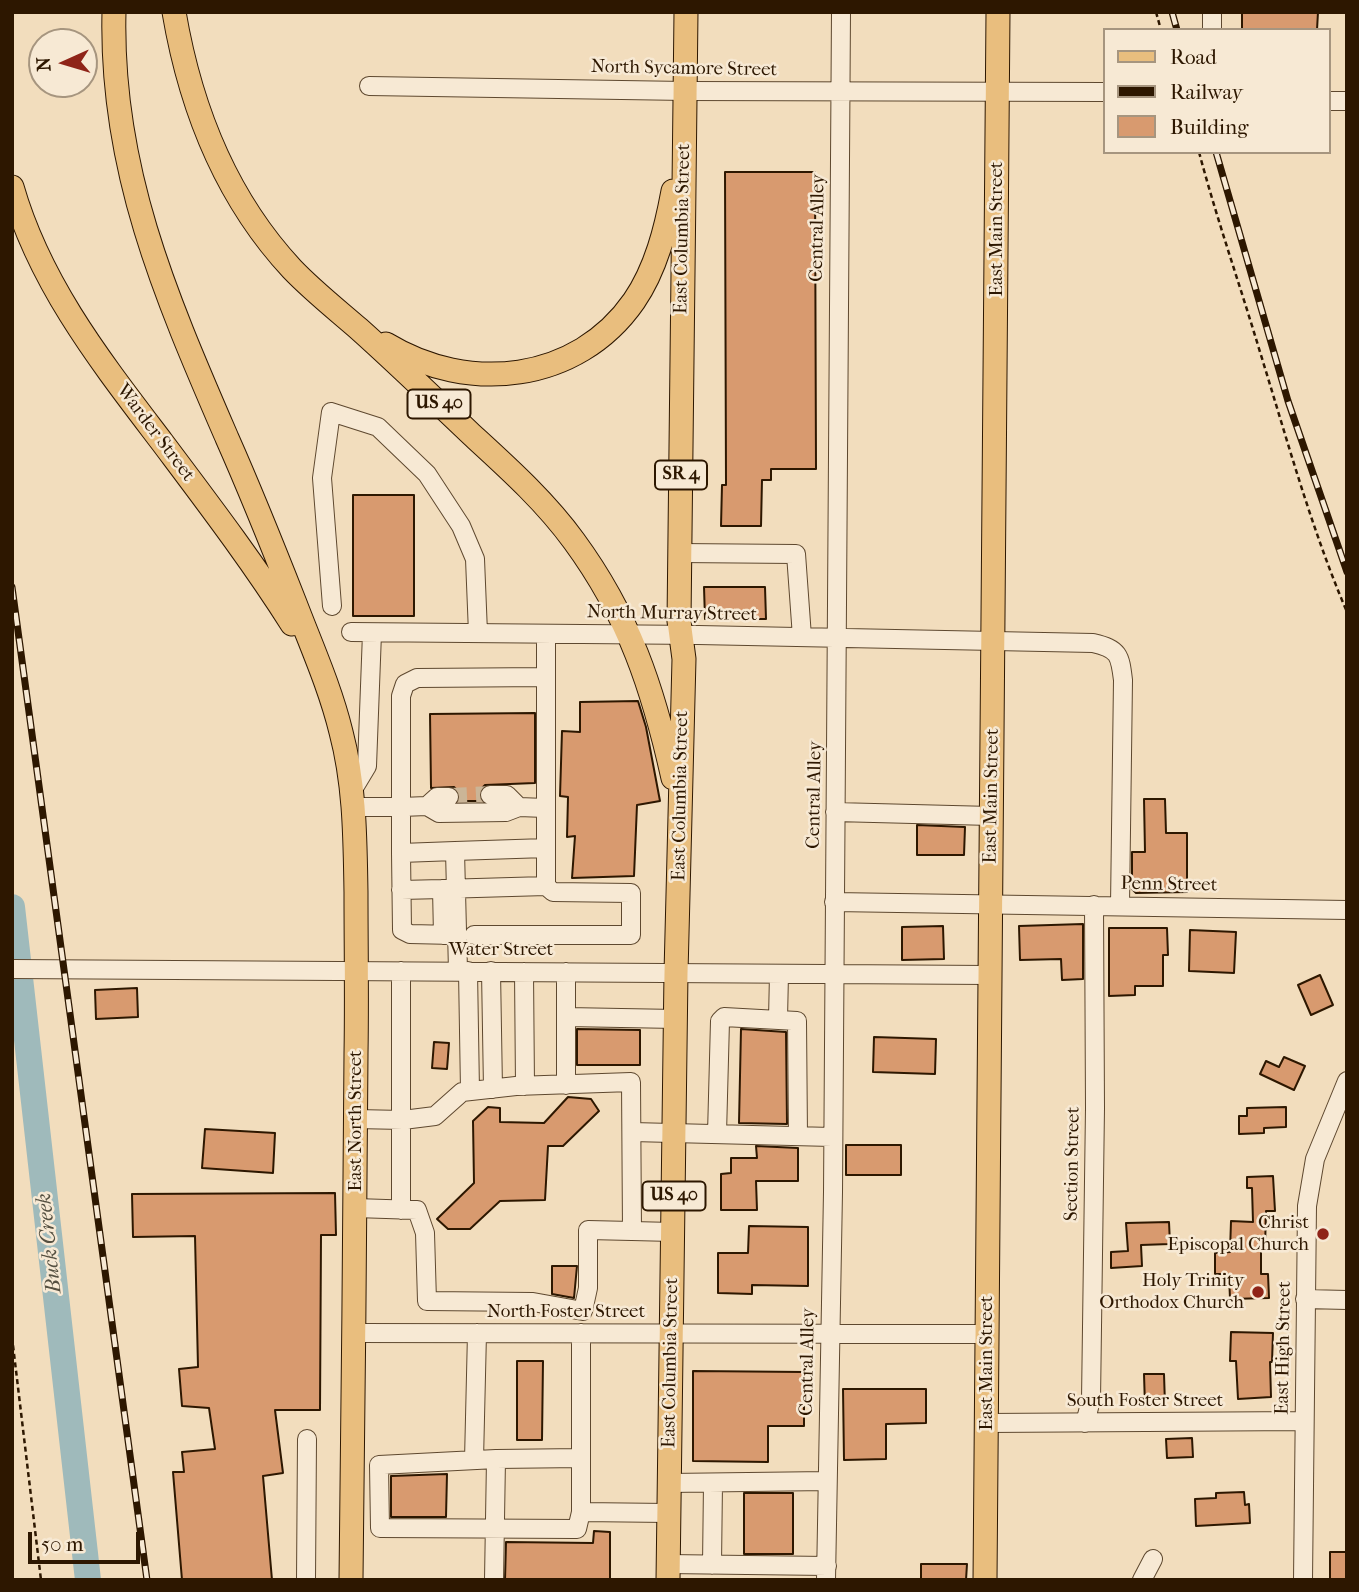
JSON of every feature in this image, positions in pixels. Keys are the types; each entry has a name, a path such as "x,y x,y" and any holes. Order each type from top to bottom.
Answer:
{"main road":[{"path":"114,12 113,52 122,130 138,208 153,257 320,667"},
{"name":"US 40","path":"174,12 190,86 204,126 220,163 266,238 322,299 356,326 512,471 573,539 599,577 630,634 645,672 664,737 681,812"},
{"name":"East Columbia Street","path":"667,1572 673,1334 676,973 684,659 680,635 680,553 685,12"},
{"name":"East Main Street","path":"985,1580 998,12"},
{"path":"356,326 407,356 438,367 476,374 519,373 544,368 585,349 622,317 648,277 667,222 684,137"},
{"name":"Warder Street","path":"12,187 35,251 78,328 225,525 320,667"},
{"name":"East North Street","path":"320,667 342,733 353,799 357,970 351,1580"}],"street":[{"name":"Central Alley","path":"826,1575 841,12"},
{"name":"North Sycamore Street","path":"369,86 685,91 1104,92"},
{"path":"332,606 322,478 331,412 378,427 427,474 461,526 475,559 478,633"},
{"path":"680,553 796,554 802,637"},
{"name":"North Murray Street","path":"351,632 836,637 1093,643 1109,647 1117,652 1122,670 1121,901"},
{"path":"372,633 367,766 353,799 401,807 427,806 439,813 506,813 519,807 545,808"},
{"path":"546,634 546,886"},
{"path":"401,890 546,886 553,892 631,893 631,936 410,934 402,930 401,890 401,696 405,684 417,678 545,677"},
{"path":"490,796 507,795 519,807"},
{"path":"427,806 438,797 449,797"},
{"path":"835,811 992,816"},
{"path":"401,853 546,848"},
{"path":"455,851 449,889 463,971 471,1091"},
{"name":"Penn Street","path":"834,902 991,906 1094,905 1121,901 1347,910"},
{"name":"Section Street","path":"1085,1423 1091,1401 1095,1108 1094,905"},
{"name":"Water Street","path":"12,969 990,975"},
{"path":"401,971 401,1210"},
{"path":"491,971 493,1089"},
{"path":"524,972 525,1086"},
{"path":"565,1085 566,972"},
{"path":"778,1019 779,974"},
{"path":"567,1017 676,1019"},
{"path":"717,1134 720,1021 724,1017 795,1020 798,1024 798,1136"},
{"name":"East High Street","path":"1303,1580 1307,1206 1315,1159 1347,1081"},
{"path":"356,1119 402,1120 435,1116 461,1092 525,1086 631,1082 632,1231"},
{"path":"632,1132 832,1137"},
{"path":"355,1208 417,1210 425,1233 428,1301 533,1302 583,1311 588,1288 588,1230 673,1231"},
{"path":"1306,1300 1347,1300"},
{"name":"North Foster Street","path":"354,1333 987,1334"},
{"path":"474,1460 477,1333"},
{"path":"351,1527 577,1529 581,1512 581,1333"},
{"name":"South Foster Street","path":"986,1423 1304,1421"},
{"path":"306,1580 307,1438"},
{"path":"352,1465 581,1458"},
{"path":"494,1580 496,1459"},
{"path":"379,1465 380,1528"},
{"path":"669,1483 827,1481"},
{"path":"712,1565 713,1483"},
{"path":"581,1512 668,1513"},
{"path":"1142,1580 1153,1559"},
{"path":"667,1572 712,1565 826,1575"}],"path":[{"path":"1200,154 1220,231 1260,350 1285,437 1333,580 1347,612"},
{"path":"12,1337 41,1580"}],"building":[{"path":"1242,12 1318,12 1317,28 1242,28"},
{"path":"725,172 815,172 816,469 771,469 771,480 762,480 761,526 721,526 722,485 726,485"},
{"path":"353,495 414,495 414,616 353,616"},
{"path":"704,587 765,587 766,619 705,619"},
{"path":"638,701 646,727 660,801 637,805 634,876 572,878 575,836 567,837 568,797 560,796 562,731 580,732 580,702"},
{"path":"535,713 535,783 485,785 480,790 480,801 459,801 459,792 454,787 431,788 430,714"},
{"path":"1144,799 1165,799 1166,833 1187,833 1187,892 1136,893 1132,889 1132,852 1145,852"},
{"path":"917,825 965,827 964,855 917,855"},
{"path":"1083,924 1083,979 1062,980 1061,959 1020,960 1019,926"},
{"path":"943,926 944,959 902,960 902,927"},
{"path":"1109,928 1167,928 1168,955 1163,955 1163,986 1135,986 1135,995 1109,996"},
{"path":"1190,930 1236,932 1234,973 1189,971"},
{"path":"1320,975 1333,1005 1311,1015 1298,985"},
{"path":"137,988 138,1017 96,1019 95,990"},
{"path":"577,1029 640,1030 640,1065 577,1065"},
{"path":"741,1029 786,1032 787,1124 739,1123"},
{"path":"874,1037 936,1039 935,1074 873,1072"},
{"path":"434,1042 449,1043 447,1069 432,1068"},
{"path":"1284,1057 1305,1066 1294,1090 1260,1074 1266,1061 1279,1067"},
{"path":"568,1097 591,1099 599,1111 563,1146 548,1146 545,1200 500,1201 470,1229 448,1229 437,1219 474,1183 473,1121 488,1107 500,1108 500,1122 544,1123"},
{"path":"1286,1107 1286,1127 1264,1128 1264,1133 1239,1134 1239,1116 1247,1116 1247,1108"},
{"path":"205,1129 275,1133 273,1173 202,1168"},
{"path":"846,1145 901,1145 901,1175 846,1175"},
{"path":"756,1146 798,1148 798,1181 756,1181 757,1210 721,1210 721,1174 731,1173 731,1158 757,1158"},
{"path":"1273,1176 1275,1211 1266,1211 1265,1248 1261,1248 1261,1274 1268,1274 1269,1298 1230,1299 1229,1274 1215,1274 1215,1253 1230,1252 1231,1221 1253,1222 1252,1188 1247,1188 1247,1177"},
{"path":"335,1193 336,1235 321,1235 320,1410 275,1410 283,1473 263,1476 272,1580 182,1580 173,1472 184,1472 182,1452 215,1449 209,1408 182,1406 179,1369 198,1367 195,1236 133,1237 132,1194"},
{"path":"1169,1222 1170,1244 1141,1245 1142,1266 1111,1268 1111,1252 1128,1251 1126,1223"},
{"path":"749,1226 808,1227 808,1286 752,1285 752,1294 718,1293 718,1253 748,1253"},
{"path":"552,1266 577,1266 574,1298 552,1294"},
{"path":"1231,1332 1273,1333 1271,1397 1238,1399 1236,1361 1230,1361"},
{"path":"517,1361 543,1361 542,1440 517,1440"},
{"path":"693,1371 804,1372 804,1426 768,1426 768,1462 693,1461"},
{"path":"1144,1374 1164,1374 1165,1405 1145,1406"},
{"path":"843,1389 926,1389 926,1423 886,1424 886,1459 844,1460"},
{"path":"1192,1438 1193,1457 1167,1458 1166,1439"},
{"path":"447,1474 446,1517 391,1517 391,1476"},
{"path":"1244,1492 1245,1505 1249,1504 1250,1523 1196,1526 1195,1499 1216,1498 1216,1493"},
{"path":"744,1493 793,1493 793,1554 744,1554"},
{"path":"594,1531 610,1532 610,1580 505,1580 506,1542 593,1543"},
{"path":"1330,1552 1347,1552 1347,1580 1330,1580"},
{"path":"921,1564 967,1564 966,1580 921,1580"}],"waterway":[{"name":"Buck Creek","path":"12,907 88,1580"}],"tunnel":[{"path":"449,797 490,795"}],"railway":[{"path":"1172,12 1176,28"},
{"path":"1217,154 1288,401 1347,572"},
{"path":"12,587 147,1580"}],"place":[{"name":"Christ Episcopal Church","path":"1323,1234"},
{"name":"Holy Trinity Orthodox Church","path":"1258,1292"}]}
